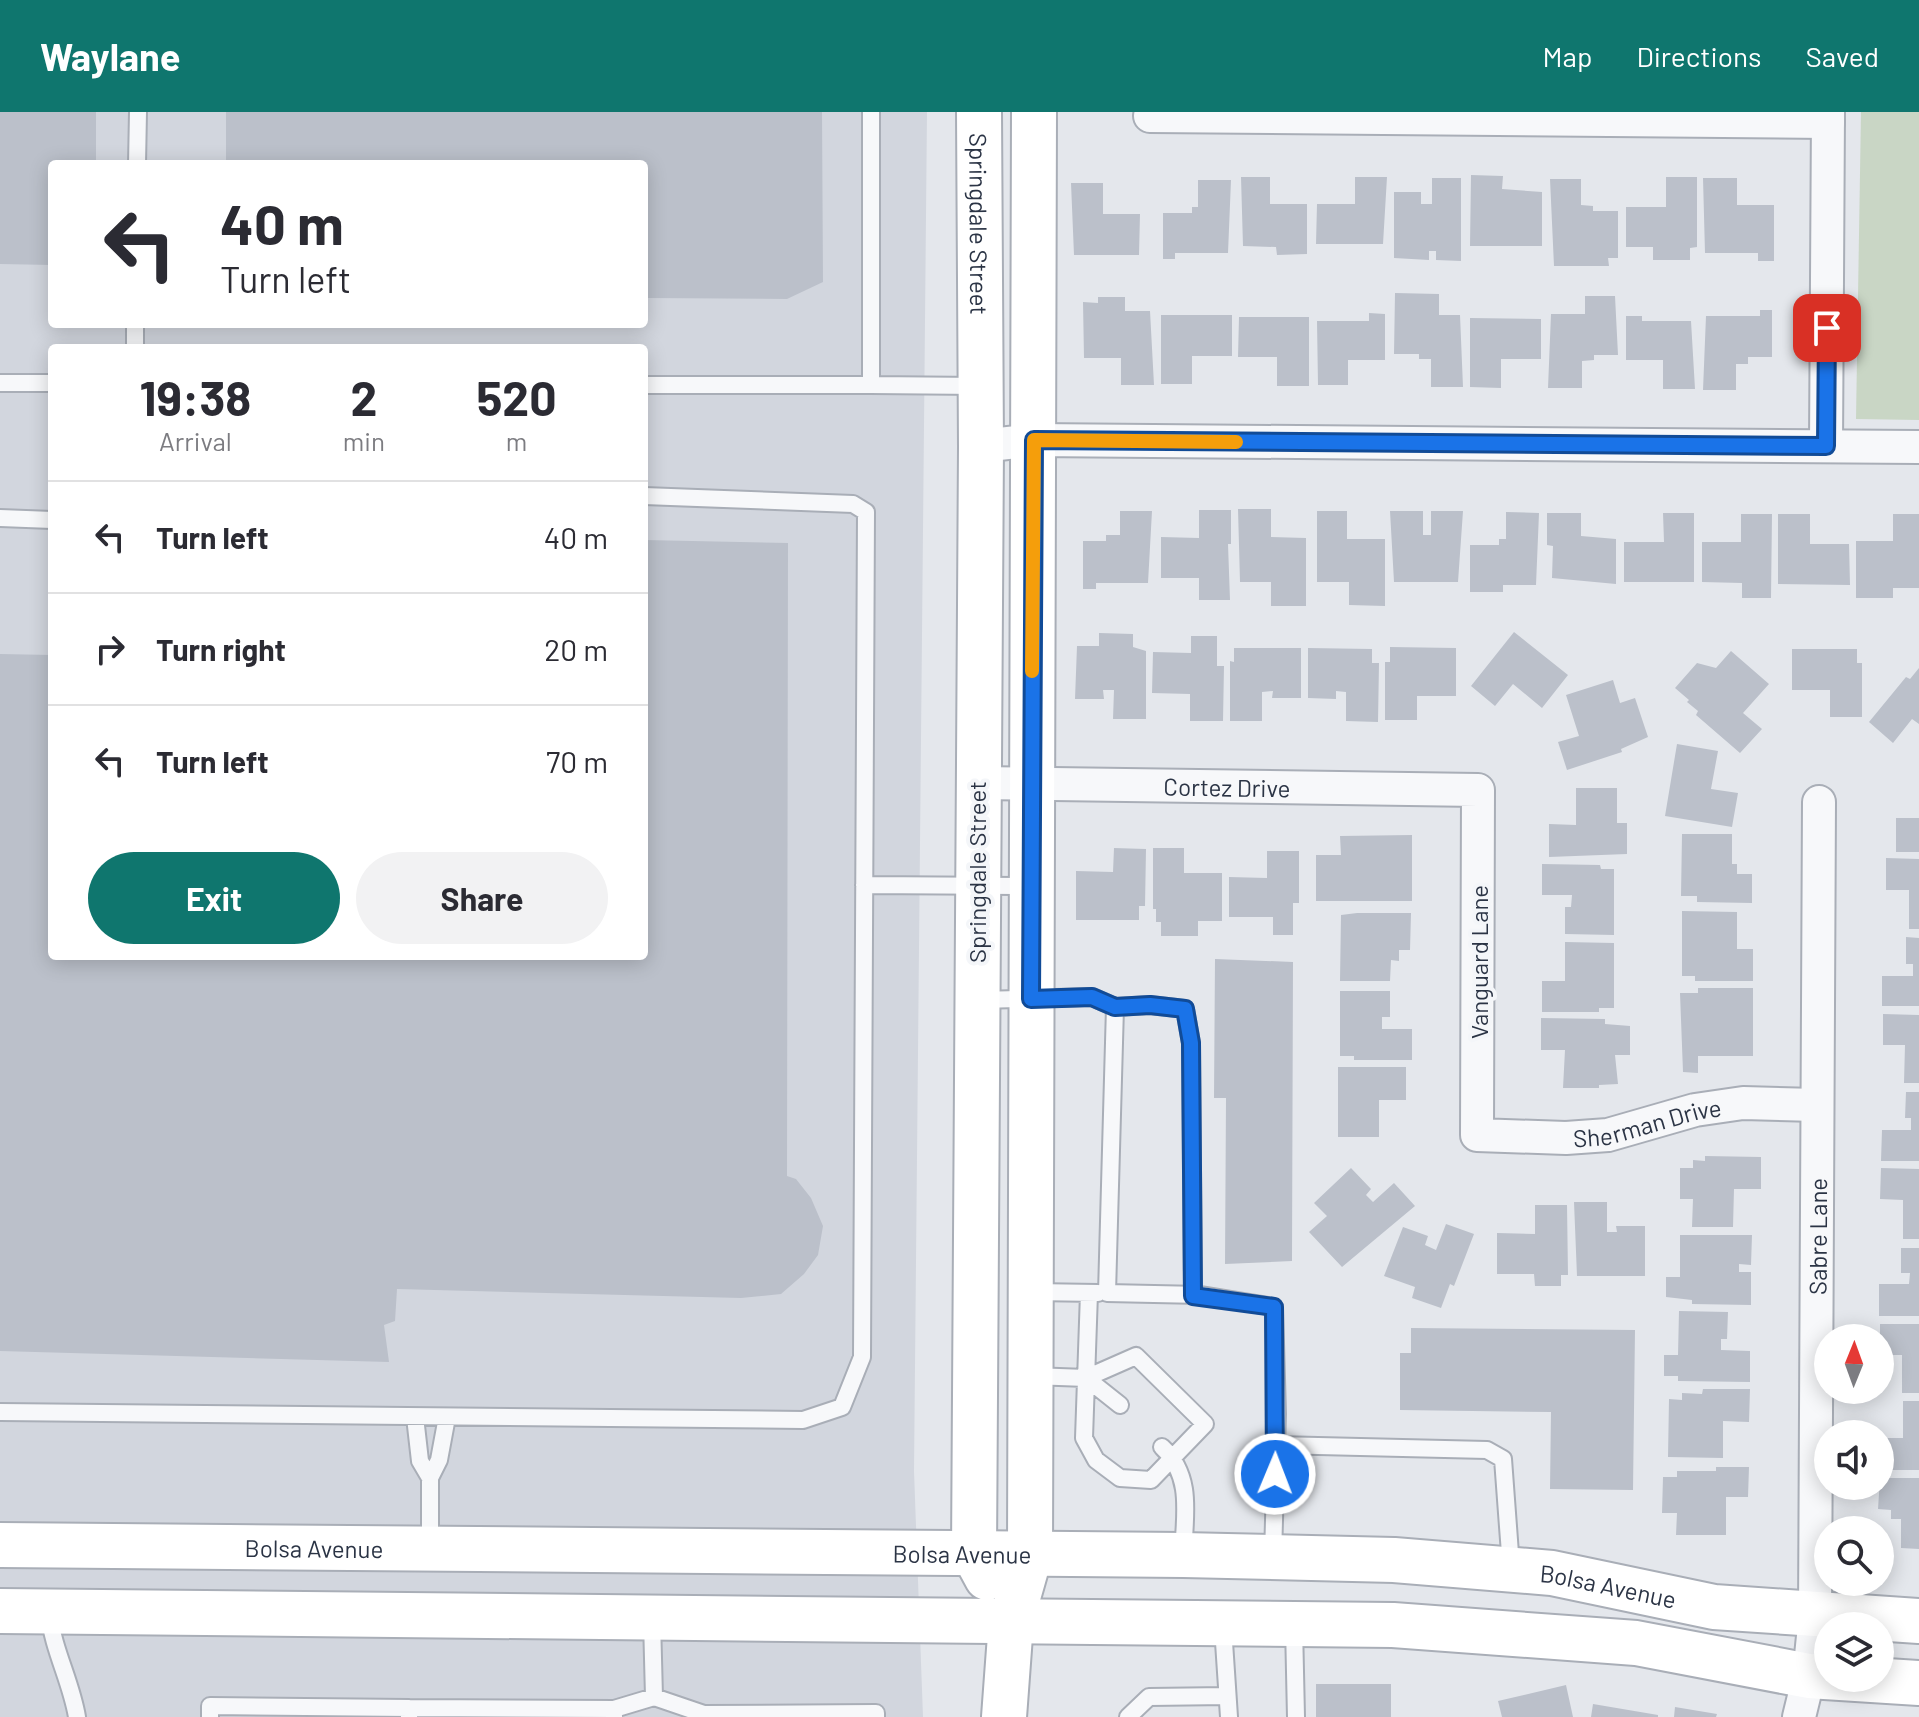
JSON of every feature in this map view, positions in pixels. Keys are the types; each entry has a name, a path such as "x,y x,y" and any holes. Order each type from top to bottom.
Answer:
{"main road":[{"name":"Springdale Street","path":"979,112 981,446 974,1554 1011,1622"},
{"path":"1004,1717 1011,1622 1030,1555 1034,112"},
{"name":"Bolsa Avenue","path":"0,1545 1183,1555 1394,1560 1552,1573 1714,1607 1814,1616"},
{"path":"49,1612 53,1589 65,1575 86,1569 259,1573 283,1567 302,1548"},
{"path":"0,1611 1393,1625 1636,1643 1804,1697 1919,1683"},
{"name":"Bolsa Avenue","path":"1894,1620 1919,1621"}],"street":[{"path":"1150,116 1828,117 1826,446"},
{"path":"981,446 1034,440 1919,447"},
{"name":"Cortez Drive","path":"977,783 1478,790"},
{"name":"Vanguard Lane","path":"1477,1135 1478,790"},
{"name":"Sabre Lane","path":"1815,1612 1819,802"},
{"name":"Sherman Drive","path":"1477,1135 1566,1138 1608,1135 1707,1108 1743,1103 1816,1105"},
{"name":"Sabre Lane","path":"1804,1697 1814,1623"}],"lane":[{"path":"137,160 138,112"},
{"path":"871,112 871,385"},
{"path":"0,383 48,383"},
{"path":"648,385 981,386"},
{"path":"0,1412 803,1420 842,1407 862,1357 866,512 853,504 648,496"},
{"path":"0,518 48,520"},
{"path":"864,885 1032,886"},
{"path":"976,1000 1092,997 1115,1007 1150,1005 1185,1009 1191,1043 1193,1296"},
{"path":"1107,1293 1115,1007"},
{"path":"1030,1292 1193,1296 1274,1307 1276,1445 1273,1558"},
{"path":"1031,1376 1086,1378 1136,1356 1205,1424 1167,1452 1151,1480 1137,1482 1120,1478 1096,1460 1084,1438 1086,1378 1089,1293"},
{"path":"1086,1378 1120,1405"},
{"path":"415,1417 420,1461 430,1478"},
{"path":"430,1547 430,1478 439,1460 447,1417"},
{"path":"1276,1445 1487,1450 1503,1459 1511,1569"},
{"path":"1167,1452 1186,1486 1183,1555"},
{"path":"49,1612 53,1643 72,1690 77,1717"},
{"path":"652,1618 654,1697"},
{"path":"1223,1624 1229,1717"},
{"path":"1294,1625 1296,1717"},
{"path":"1128,1717 1149,1697 1227,1696"},
{"path":"210,1717 210,1706 409,1712 614,1713 654,1697 704,1716 876,1713 876,1717"}],"shaded area":[{"path":"0,112 927,112 914,1471 923,1717 0,1717"}],"green space":[{"path":"1861,112 1919,112 1919,420 1856,419"}],"building":[{"path":"0,112 96,112 96,160 48,160 48,265 0,264"},
{"path":"226,112 822,112 823,282 787,299 648,298 648,160 226,160"},
{"path":"1471,175 1503,176 1502,189 1542,192 1542,246 1470,246"},
{"path":"1241,177 1270,177 1270,204 1307,204 1307,254 1277,255 1276,247 1243,246"},
{"path":"1355,177 1387,177 1383,244 1316,244 1317,204 1355,204"},
{"path":"1666,177 1697,177 1697,247 1690,248 1690,260 1653,260 1653,247 1626,247 1626,207 1666,207"},
{"path":"1432,178 1461,178 1461,261 1436,260 1436,251 1429,251 1429,260 1394,258 1394,192 1421,192 1421,204 1432,204"},
{"path":"1703,178 1737,178 1737,205 1774,205 1774,261 1758,261 1758,253 1705,253"},
{"path":"1550,179 1581,179 1581,205 1593,206 1593,211 1618,211 1618,258 1608,258 1609,266 1554,266"},
{"path":"1198,180 1231,180 1228,253 1175,253 1175,259 1163,259 1163,213 1192,213 1192,207 1198,207"},
{"path":"1071,183 1103,183 1103,214 1140,214 1139,255 1074,255"},
{"path":"1395,293 1439,294 1439,315 1460,315 1463,387 1431,387 1431,359 1419,359 1419,354 1394,354"},
{"path":"1585,296 1615,296 1618,355 1594,355 1594,360 1582,361 1582,388 1548,388 1551,314 1585,314"},
{"path":"1098,297 1125,297 1125,311 1150,311 1154,385 1121,385 1121,358 1084,358 1083,302 1098,303"},
{"path":"1760,310 1772,310 1772,357 1748,357 1748,364 1736,364 1736,390 1703,390 1706,316 1760,316"},
{"path":"1369,313 1385,314 1385,360 1348,360 1348,385 1318,385 1317,321 1369,321"},
{"path":"1161,315 1232,315 1232,356 1192,356 1192,384 1161,384"},
{"path":"1626,316 1642,316 1642,321 1691,321 1695,389 1663,389 1663,360 1626,360"},
{"path":"1239,317 1309,317 1309,386 1277,386 1277,357 1238,357"},
{"path":"1470,318 1541,319 1541,359 1501,359 1501,388 1470,387"},
{"path":"1238,509 1271,509 1271,537 1306,538 1306,606 1271,606 1271,582 1240,582"},
{"path":"1199,510 1231,510 1231,544 1228,544 1230,600 1199,600 1199,578 1161,578 1161,537 1199,538"},
{"path":"1120,511 1152,511 1148,583 1096,583 1096,589 1083,589 1083,541 1106,541 1106,535 1120,535"},
{"path":"1317,511 1347,511 1347,539 1385,539 1385,606 1349,605 1349,582 1317,582"},
{"path":"1390,511 1423,511 1423,535 1431,535 1431,511 1463,511 1458,582 1394,582"},
{"path":"1506,512 1539,513 1536,585 1503,585 1503,592 1470,592 1470,545 1499,545 1499,539 1506,539"},
{"path":"1547,513 1581,513 1581,536 1616,539 1616,584 1552,578 1553,546 1547,545"},
{"path":"1663,513 1694,513 1694,582 1624,582 1624,542 1664,542"},
{"path":"1741,514 1772,514 1771,598 1742,598 1742,583 1702,582 1702,542 1741,542"},
{"path":"1778,514 1810,514 1810,544 1849,544 1850,585 1778,584"},
{"path":"1893,514 1919,514 1919,588 1893,588 1893,598 1856,598 1856,541 1893,541"},
{"path":"648,540 788,543 787,1176 796,1179 811,1198 823,1226 818,1255 804,1274 781,1294 741,1298 397,1289 395,1321 384,1325 389,1362 0,1351 0,654 48,655 48,960 648,960"},
{"path":"1514,632 1568,675 1542,708 1513,684 1495,706 1471,686"},
{"path":"1099,633 1133,634 1133,647 1146,651 1146,719 1113,719 1114,690 1103,690 1104,699 1075,699 1077,646 1099,646"},
{"path":"1191,636 1217,636 1217,666 1224,666 1223,721 1190,721 1190,694 1152,693 1153,652 1191,653"},
{"path":"1390,647 1456,648 1456,696 1417,696 1417,720 1385,720 1385,662 1390,662"},
{"path":"1234,648 1301,648 1301,698 1272,698 1273,691 1262,692 1262,721 1230,721 1230,661 1234,662"},
{"path":"1308,648 1372,649 1372,663 1379,663 1378,722 1346,721 1346,692 1336,691 1336,699 1308,698"},
{"path":"1792,649 1857,649 1857,663 1862,663 1862,717 1830,717 1830,690 1792,690"},
{"path":"1731,651 1769,684 1743,713 1762,729 1740,753 1696,715 1698,711 1675,688 1697,663 1716,668"},
{"path":"1919,668 1919,724 1912,719 1893,743 1869,722 1906,677 1910,679"},
{"path":"1613,680 1620,703 1635,698 1648,737 1621,749 1622,752 1567,770 1558,742 1579,736 1566,695"},
{"path":"1677,744 1718,751 1711,789 1738,793 1732,827 1665,816"},
{"path":"1576,788 1617,788 1617,823 1627,823 1627,854 1549,857 1549,824 1576,825"},
{"path":"1896,818 1919,818 1919,852 1896,852"},
{"path":"1682,834 1732,834 1732,864 1737,864 1737,874 1752,874 1752,903 1697,902 1697,896 1681,896"},
{"path":"1412,835 1412,901 1316,901 1316,855 1341,855 1340,836"},
{"path":"1114,848 1146,849 1145,906 1139,906 1139,920 1076,920 1076,871 1113,872"},
{"path":"1153,848 1184,848 1184,873 1222,873 1222,921 1198,921 1198,936 1161,936 1161,922 1156,922 1156,909 1153,909"},
{"path":"1267,851 1299,851 1299,903 1293,903 1293,935 1273,935 1273,917 1229,917 1229,877 1267,878"},
{"path":"1886,858 1919,859 1919,929 1909,929 1909,890 1886,890"},
{"path":"1542,864 1600,865 1601,869 1614,869 1614,935 1565,934 1565,907 1571,907 1572,895 1542,895"},
{"path":"1682,911 1737,912 1737,949 1753,949 1753,981 1695,981 1695,976 1682,976"},
{"path":"1411,913 1410,950 1399,950 1399,961 1391,960 1390,981 1340,981 1341,915"},
{"path":"1906,937 1919,938 1919,1006 1882,1006 1882,976 1913,976 1913,964 1906,964"},
{"path":"1565,942 1614,943 1614,1008 1599,1008 1599,1012 1542,1012 1542,981 1565,981"},
{"path":"1215,959 1293,962 1292,1261 1225,1264 1226,1098 1214,1098"},
{"path":"1698,988 1753,988 1753,1056 1698,1056 1698,1073 1683,1072 1680,993 1698,993"},
{"path":"1340,991 1390,991 1390,1017 1382,1017 1382,1029 1412,1029 1412,1060 1354,1060 1354,1056 1340,1056"},
{"path":"1883,1014 1919,1015 1919,1083 1904,1083 1905,1045 1883,1045"},
{"path":"1541,1018 1605,1019 1605,1024 1630,1026 1630,1055 1615,1055 1618,1084 1599,1085 1599,1088 1563,1088 1565,1050 1541,1050"},
{"path":"1338,1067 1406,1067 1406,1100 1379,1100 1379,1137 1338,1137"},
{"path":"1906,1092 1919,1092 1919,1161 1881,1161 1882,1130 1911,1130 1911,1118 1905,1118"},
{"path":"1705,1156 1761,1157 1761,1189 1734,1189 1733,1227 1692,1227 1693,1199 1680,1199 1680,1168 1693,1168 1693,1160 1705,1161"},
{"path":"1351,1168 1371,1189 1366,1195 1373,1202 1394,1183 1415,1206 1342,1267 1309,1232 1327,1216 1314,1203"},
{"path":"1881,1168 1919,1169 1919,1239 1903,1239 1903,1200 1880,1199"},
{"path":"1574,1202 1607,1202 1607,1232 1617,1232 1616,1226 1645,1226 1645,1276 1577,1276"},
{"path":"1535,1205 1567,1205 1568,1275 1561,1275 1561,1286 1535,1286 1534,1274 1497,1274 1497,1233 1535,1234"},
{"path":"1446,1224 1474,1234 1454,1286 1450,1284 1441,1308 1412,1298 1415,1287 1384,1276 1403,1227 1428,1236 1425,1245 1436,1250"},
{"path":"1680,1235 1752,1235 1751,1265 1739,1264 1739,1272 1751,1272 1751,1305 1692,1304 1692,1300 1666,1297 1666,1277 1680,1277"},
{"path":"1901,1248 1919,1248 1919,1316 1879,1316 1879,1284 1909,1284 1910,1273 1901,1273"},
{"path":"1679,1311 1728,1312 1727,1339 1721,1339 1721,1350 1750,1351 1750,1382 1678,1381 1678,1376 1664,1376 1664,1355 1678,1355"},
{"path":"1894,1324 1919,1324 1919,1393 1902,1393 1902,1355 1894,1355"},
{"path":"1411,1328 1635,1330 1633,1490 1550,1489 1551,1412 1400,1410 1400,1353 1411,1353"},
{"path":"1703,1389 1750,1389 1749,1422 1723,1421 1723,1458 1668,1457 1669,1399 1682,1400 1682,1393 1702,1394"},
{"path":"1903,1401 1919,1401 1919,1470 1894,1470 1894,1438 1903,1438"},
{"path":"1716,1467 1749,1467 1748,1497 1726,1497 1726,1535 1676,1535 1677,1513 1662,1513 1663,1477 1677,1477 1677,1471 1716,1471"},
{"path":"1894,1478 1919,1478 1919,1549 1901,1548 1901,1519 1894,1519 1891,1510 1878,1509 1879,1500 1894,1500"},
{"path":"1316,1684 1391,1684 1391,1717 1316,1717"},
{"path":"1566,1685 1573,1717 1502,1717 1498,1701"},
{"path":"1593,1704 1658,1715 1658,1717 1591,1717"},
{"path":"1675,1707 1717,1714 1716,1717 1674,1717"}],"slow traffic":[{"path":"1032,671 1034,440 1236,442"}],"route":[{"path":"1275,1474 1274,1307 1193,1296 1191,1043 1185,1009 1150,1005 1115,1007 1092,997 1031,999 1034,440 1826,446 1827,328"}]}
